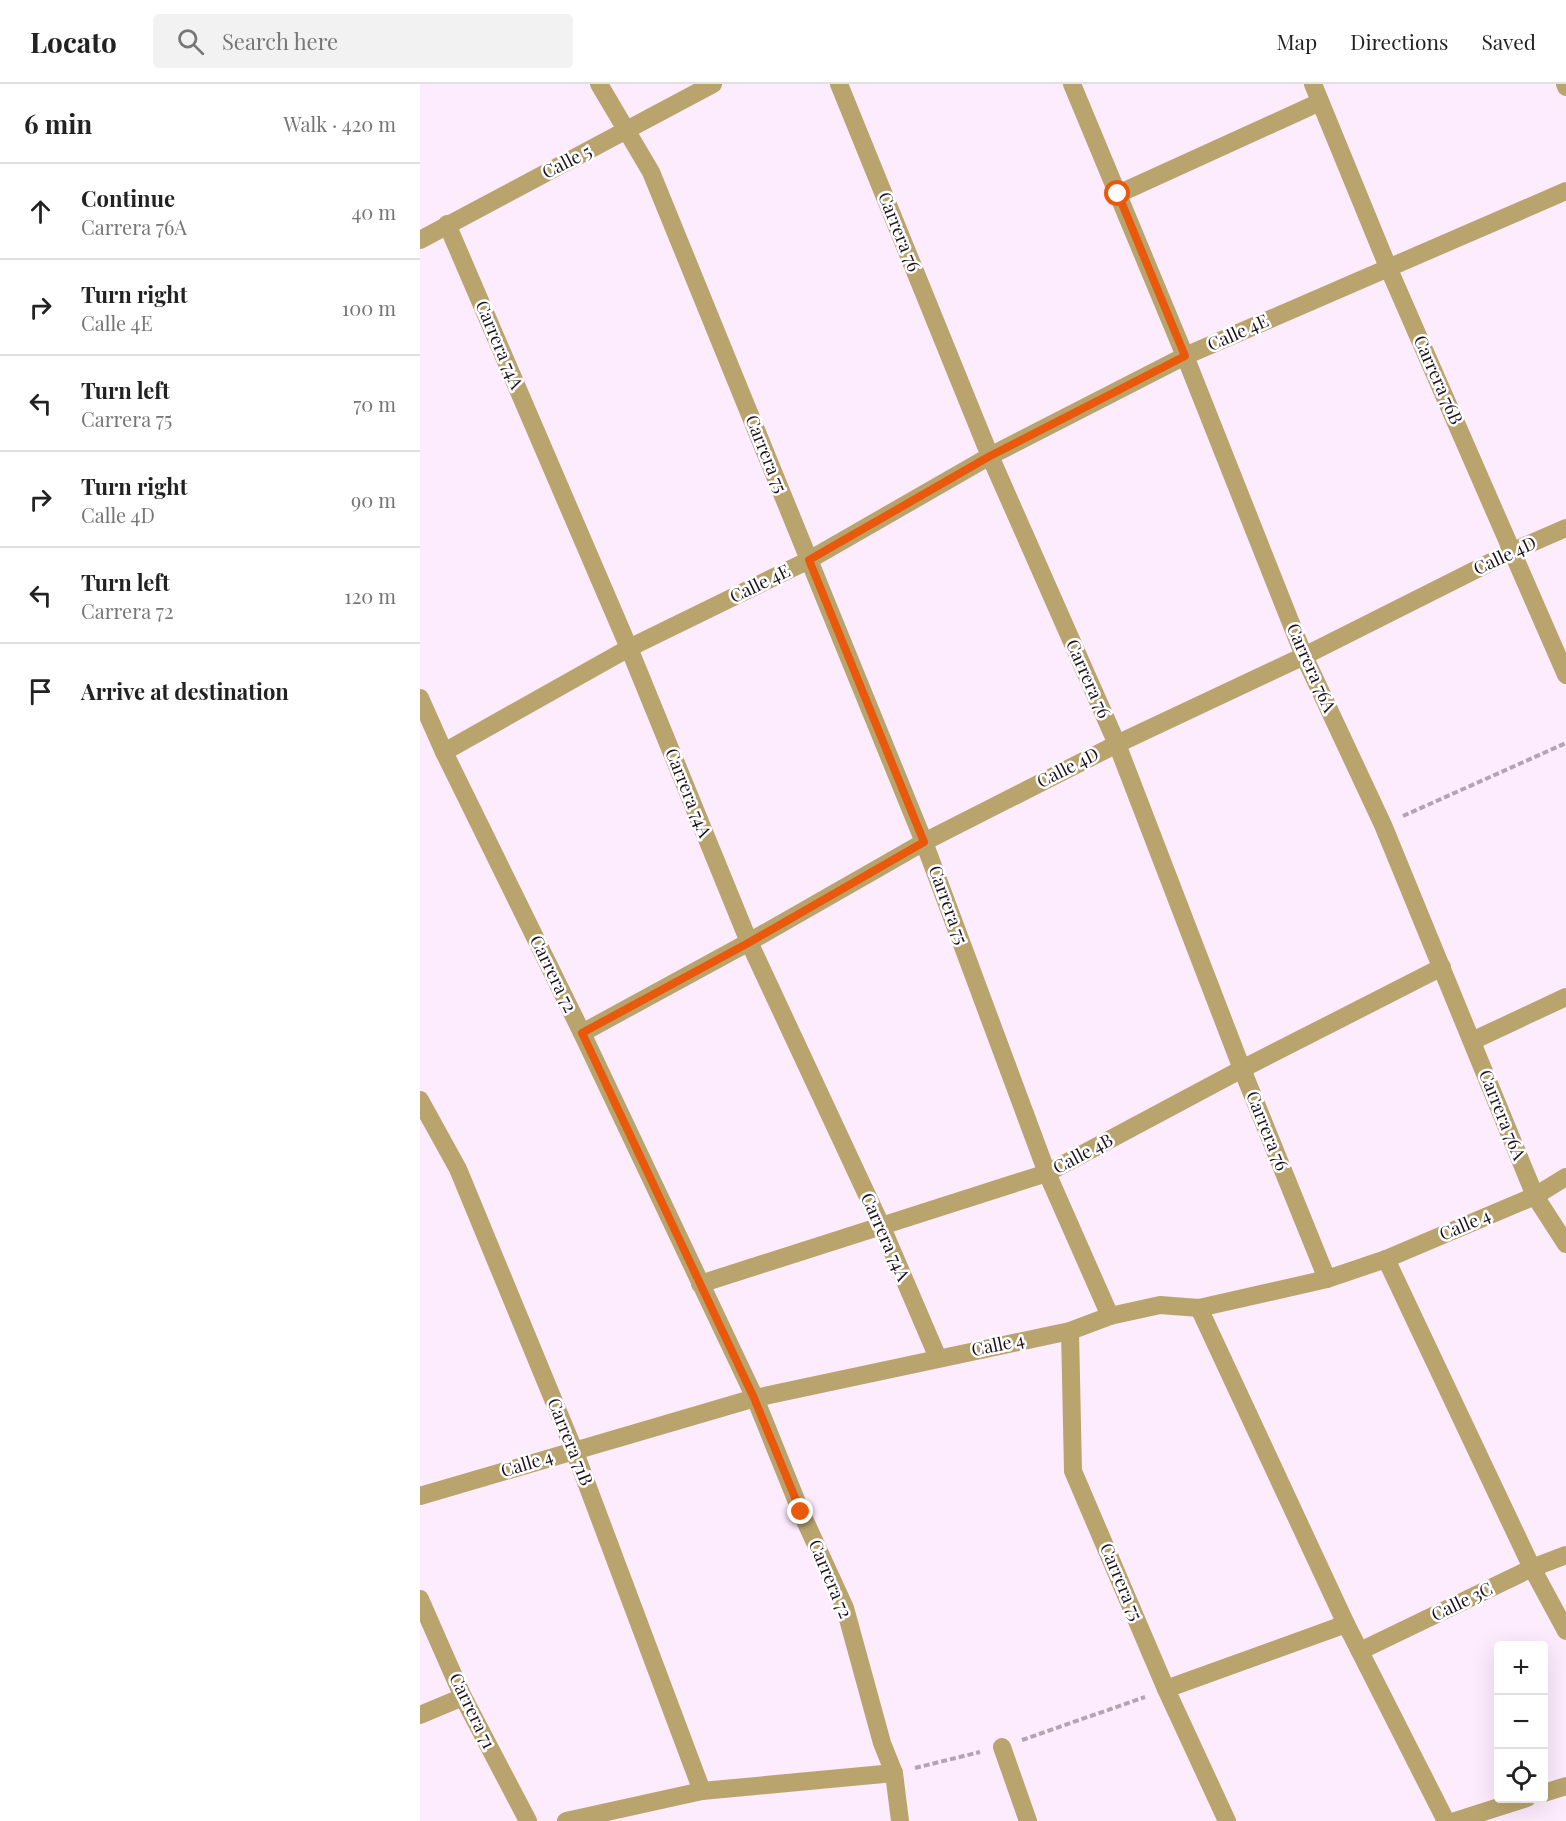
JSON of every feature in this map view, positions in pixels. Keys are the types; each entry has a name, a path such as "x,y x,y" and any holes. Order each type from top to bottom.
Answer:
{"street":[{"name":"Carrera 75","path":"599,84 651,172 924,842 1047,1173 1110,1316"},
{"name":"Calle 5","path":"420,240 713,84"},
{"name":"Carrera 76","path":"839,84 990,456 1117,744 1242,1069 1327,1279"},
{"name":"Carrera 76A","path":"1072,84 1185,356 1304,656 1383,825 1535,1196 1566,1244"},
{"name":"Carrera 76B","path":"1313,84 1388,267 1566,675"},
{"path":"1118,194 1320,102"},
{"name":"Calle 4E","path":"444,752 629,648 809,560 990,456 1185,356 1566,191"},
{"name":"Carrera 74A","path":"447,224 629,648 750,942 881,1226 938,1358"},
{"name":"Calle 4D","path":"582,1033 750,942 924,842 1117,744 1304,656 1513,551 1566,528"},
{"name":"Carrera 72","path":"420,698 444,752 582,1033 754,1398 801,1512 845,1608 882,1743 894,1773 900,1821"},
{"name":"Calle 4B","path":"700,1284 1047,1173 1242,1069 1442,968"},
{"path":"1472,1041 1566,997"},
{"name":"Carrera 71B","path":"420,1100 458,1169 574,1450 702,1791"},
{"name":"Calle 4","path":"420,1496 754,1398 1070,1331 1110,1316 1160,1305 1199,1308 1327,1279 1386,1259 1535,1196 1566,1177"},
{"path":"1386,1259 1532,1568 1566,1631"},
{"path":"1199,1308 1346,1624 1446,1821"},
{"name":"Carrera 75","path":"1070,1331 1073,1471 1166,1689 1227,1821"},
{"name":"Calle 3C","path":"1360,1651 1532,1568 1566,1555"},
{"name":"Carrera 71","path":"420,1599 463,1697 528,1821"},
{"path":"1166,1689 1346,1624"},
{"path":"420,1715 463,1697"},
{"path":"1002,1747 1028,1821"},
{"path":"566,1821 702,1791 894,1773"},
{"path":"1548,1792 1566,1786"},
{"path":"1455,1821 1511,1803"}],"path":[{"path":"1383,825 1566,743"},
{"path":"894,1773 1002,1747 1166,1689"}],"route":[{"path":"801,1512 754,1398 582,1033 750,942 924,842 809,560 990,456 1185,356 1118,194"}]}
